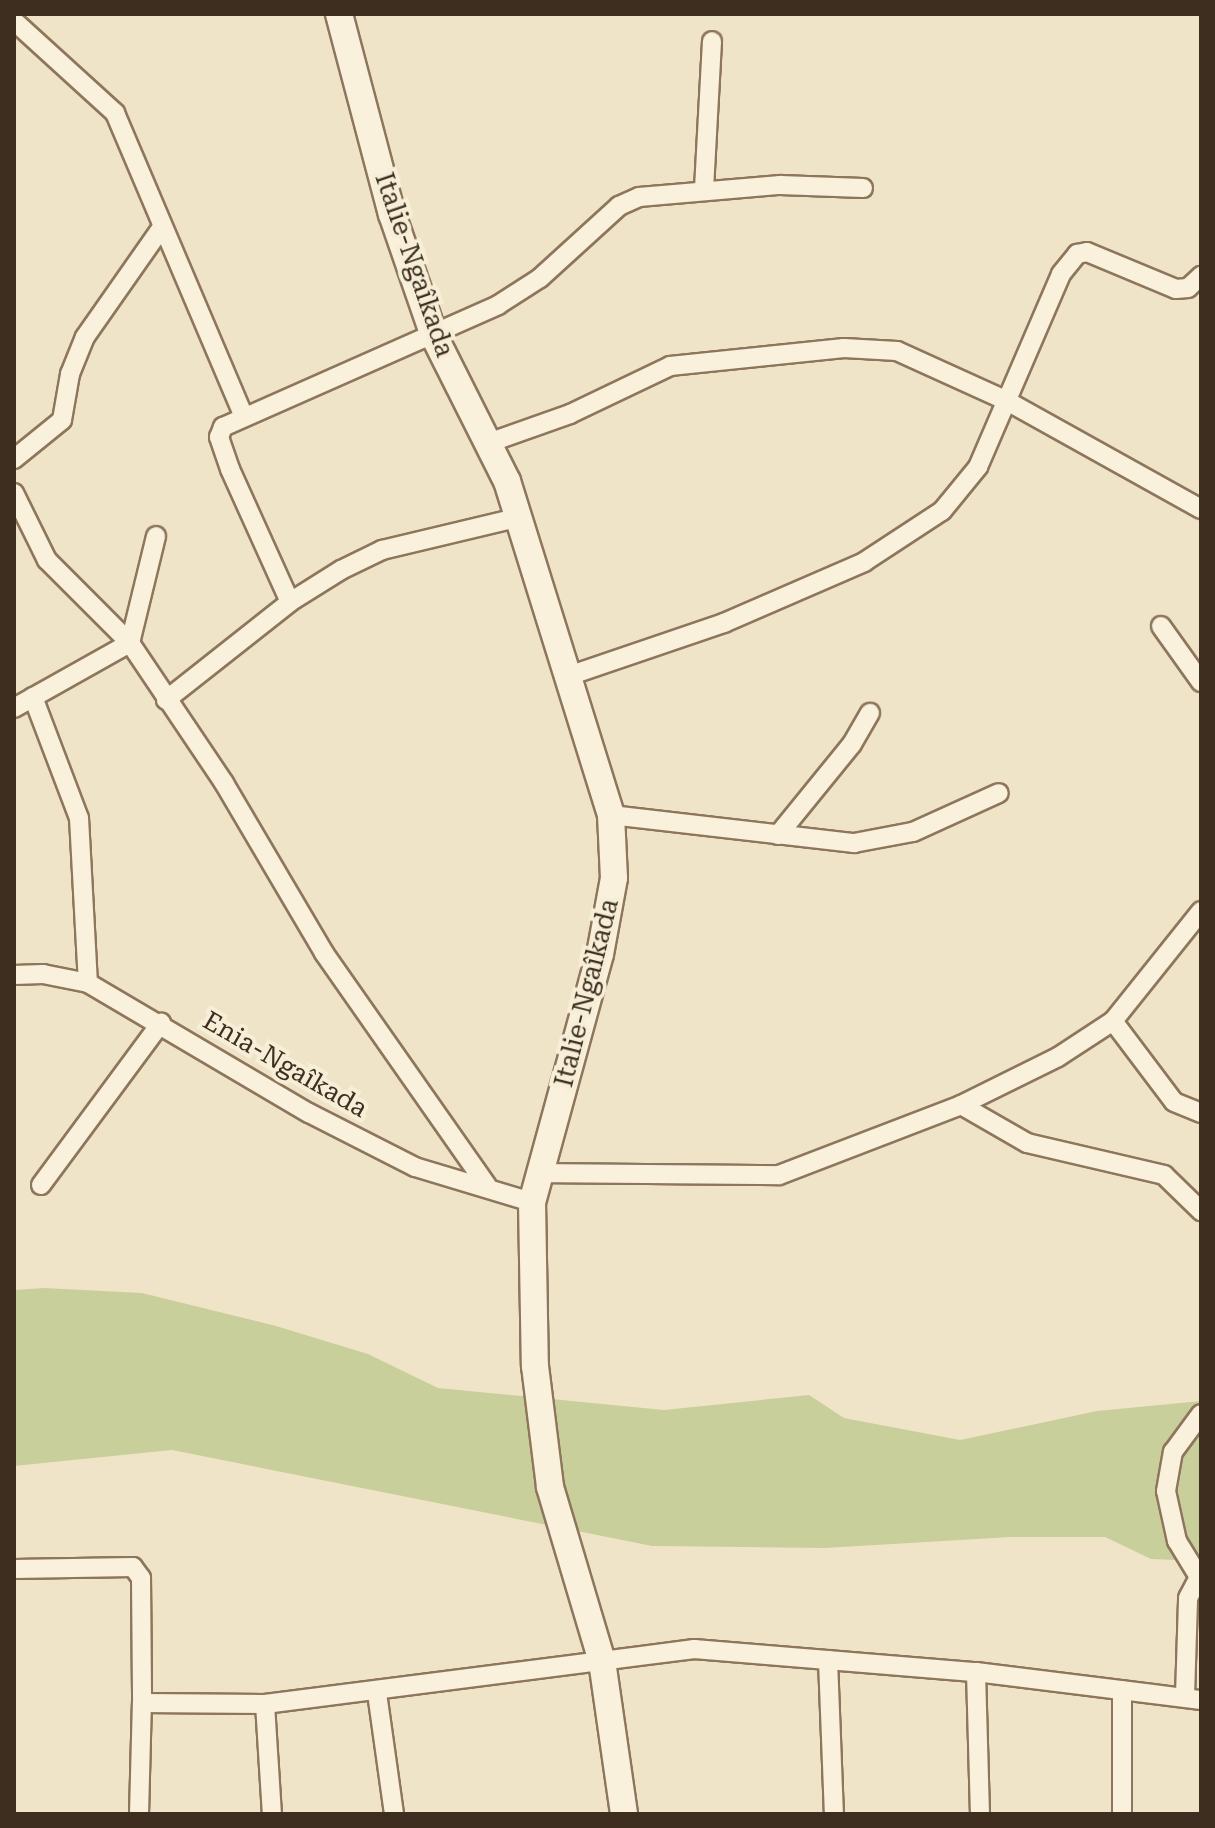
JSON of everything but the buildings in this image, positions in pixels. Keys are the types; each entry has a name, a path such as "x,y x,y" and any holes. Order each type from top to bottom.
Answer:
{"street":[{"name":"Italie-Ngaîkada","path":"339,14 392,214 434,336 491,442 611,815 614,878 600,954 532,1202 535,1366 550,1487 602,1661 624,1814"},
{"path":"14,21 115,113 130,141 160,230 244,417"},
{"path":"704,189 712,41"},
{"path":"290,602 219,431 244,417 434,336 540,278 619,206 639,197 704,189 863,188"},
{"path":"14,459 62,420 70,374 85,337 160,230"},
{"path":"568,676 724,623 864,562 942,511 978,467 1061,274 1077,254 1087,252 1176,289 1188,288 1201,276"},
{"path":"491,442 570,414 670,366 844,348 897,351 1007,401 1201,509"},
{"path":"14,493 47,560 130,643 224,783 324,953 487,1186"},
{"path":"166,700 290,602 382,550 516,518"},
{"path":"14,708 130,643 156,536"},
{"path":"1161,626 1201,682"},
{"path":"33,697 79,818 88,983"},
{"path":"778,835 852,744 870,713"},
{"path":"611,815 854,843 913,832 999,793"},
{"path":"541,1173 779,1175 961,1105 1058,1057 1113,1021 1201,911"},
{"path":"14,961 43,974"},
{"name":"Enia-Ngaîkada","path":"14,975 43,974 88,983 161,1023 309,1113 415,1167 487,1186 532,1202"},
{"path":"1113,1021 1174,1102 1201,1113"},
{"path":"41,1185 161,1023"},
{"path":"961,1105 1027,1143 1164,1175 1201,1211"},
{"path":"142,1703 265,1704 377,1693 694,1649 976,1672 1193,1698 1188,1598 1199,1577 1177,1541 1166,1491 1173,1452 1201,1414"},
{"path":"14,1569 133,1567 141,1578 139,1814"},
{"path":"828,1660 834,1814"},
{"path":"976,1672 980,1814"},
{"path":"1122,1690 1122,1814"},
{"path":"377,1693 394,1814"},
{"path":"265,1704 272,1814"}],"green space":[{"path":"44,1288 142,1293 276,1326 368,1354 438,1388 664,1410 809,1395 844,1418 960,1440 1097,1411 1201,1401 1201,1561 1151,1559 1105,1537 1011,1537 825,1548 652,1546 172,1450 14,1466 14,1290"}]}
